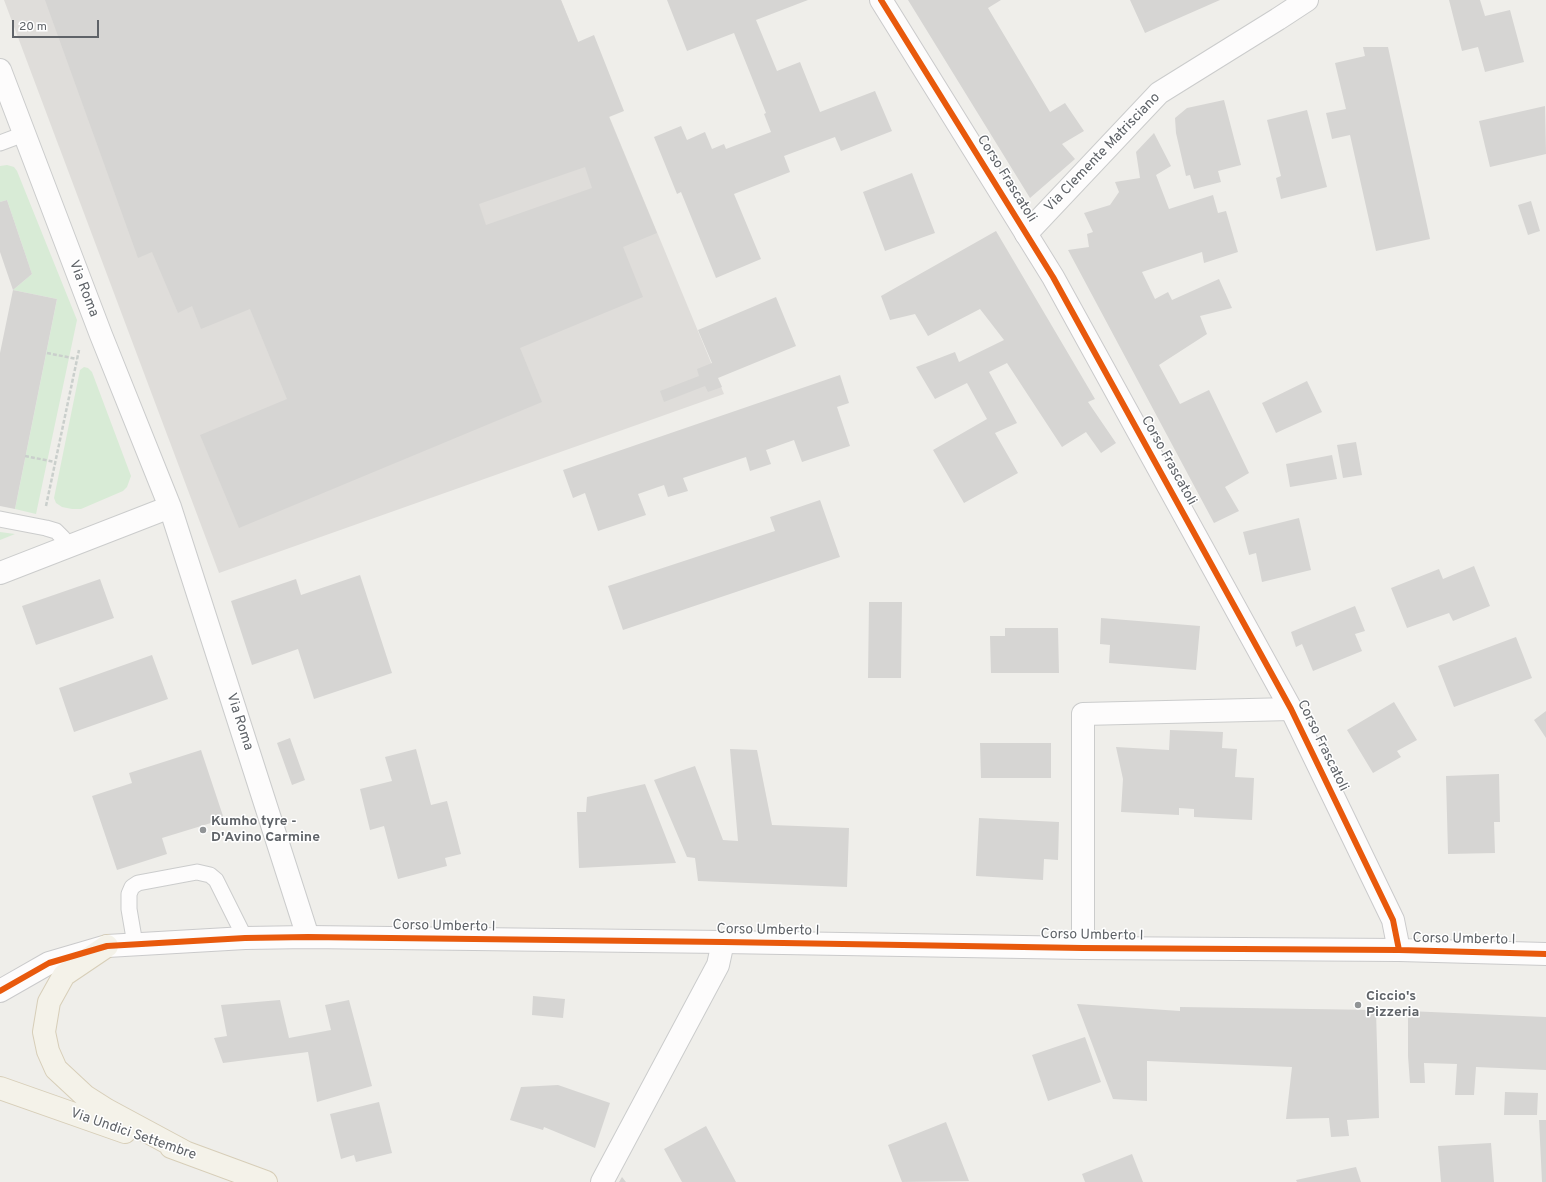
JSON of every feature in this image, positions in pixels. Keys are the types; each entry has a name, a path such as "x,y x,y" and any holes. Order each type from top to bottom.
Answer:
{"main road":[{"path":"107,946 64,976 49,1002 44,1032 48,1051 56,1069 85,1096 107,1110 185,1152"},
{"name":"Via Undici Settembre","path":"0,1088 185,1152 266,1182"}],"street":[{"name":"Corso Frascatoli","path":"881,0 1053,277 1291,709 1393,920 1399,950"},
{"name":"Via Clemente Matrisciano","path":"1026,234 1159,93 1307,0"},
{"name":"Via Roma","path":"0,70 101,335 170,507 308,937"},
{"path":"0,573 170,507"},
{"path":"1083,948 1083,714 1291,709"},
{"name":"Corso Umberto I","path":"0,991 48,963 107,946 245,938 308,937 1083,948 1399,950 1546,954"},
{"path":"602,1182 718,966 723,942"}],"lane":[{"path":"0,143 24,134"},
{"path":"0,518 56,531 63,538 68,547"},
{"path":"135,944 129,909 129,894 132,887 138,883 197,872 210,875 216,880 245,938"}],"path":[{"path":"42,527 81,345 86,341 101,335"},
{"path":"46,353 77,359"},
{"path":"25,456 55,462"}],"shaded area":[{"path":"4,0 561,0 724,394 219,573"}],"green space":[{"path":"7,165 14,167 17,171 77,320 36,514 15,509 57,299 13,290 32,274 7,200 0,202 0,166"},
{"path":"84,367 88,368 92,372 131,476 127,487 123,491 81,509 72,509 62,507 56,503 54,498 80,370"},
{"path":"0,532 15,534 0,540"}],"building":[{"path":"45,0 561,0 578,42 594,35 624,111 609,117 657,233 623,247 643,297 520,348 542,402 239,528 200,435 287,399 250,309 201,329 192,306 178,313 152,252 138,258","holes":["585,167 592,188 486,225 479,204"]},
{"path":"667,0 808,0 756,20 777,71 800,62 820,112 875,91 892,131 841,151 835,137 784,156 790,172 734,194 761,259 716,278 681,192 677,194 654,137 681,126 687,140 705,132 712,149 724,144 726,149 771,132 764,114 766,113 734,33 687,51"},
{"path":"908,0 1001,0 988,8 1050,112 1065,103 1084,131 1062,144 1075,159 1030,198"},
{"path":"1130,0 1220,0 1145,33"},
{"path":"1449,0 1480,0 1485,16 1510,10 1524,62 1485,72 1478,47 1462,51"},
{"path":"1363,47 1388,47 1430,239 1376,251 1350,135 1332,139 1326,113 1346,109 1335,63 1365,56"},
{"path":"1224,100 1241,165 1218,171 1221,182 1194,189 1190,175 1186,176 1176,133 1175,118 1187,108"},
{"path":"1545,106 1546,154 1490,167 1479,121"},
{"path":"1307,110 1327,187 1281,199 1276,178 1281,176 1267,120"},
{"path":"1154,133 1171,166 1156,175 1169,209 1213,195 1218,213 1226,211 1238,252 1204,263 1202,252 1142,272 1155,299 1168,292 1172,300 1219,279 1232,308 1200,316 1207,334 1159,365 1180,404 1209,390 1249,473 1225,487 1239,511 1214,523 1068,250 1089,247 1087,234 1093,232 1084,213 1110,205 1119,192 1115,182 1140,178 1136,152"},
{"path":"912,173 935,233 885,251 863,192"},
{"path":"7,200 32,274 13,290 0,252 0,202"},
{"path":"1531,201 1540,231 1528,235 1518,205"},
{"path":"996,231 1095,399 1088,402 1116,443 1101,453 1086,432 1062,447 1007,363 989,372 1017,423 995,433 1018,473 964,503 933,450 987,419 967,383 935,399 916,367 955,352 959,362 1004,340 980,309 928,336 915,314 890,320 881,296"},
{"path":"13,290 57,299 15,509 0,506 0,353"},
{"path":"776,297 796,346 718,378 722,387 708,392 705,386 664,402 660,391 699,376 697,369 712,363 698,330"},
{"path":"840,375 849,403 837,407 850,446 802,462 794,440 766,450 771,464 750,471 746,457 683,478 688,491 668,497 664,485 638,494 646,515 598,531 585,493 573,498 563,470"},
{"path":"1307,381 1322,412 1276,433 1262,403"},
{"path":"1356,442 1362,475 1343,478 1337,445"},
{"path":"1332,455 1337,479 1290,487 1286,464"},
{"path":"820,500 840,557 623,630 608,586 775,531 770,517"},
{"path":"1299,518 1311,570 1262,582 1256,553 1249,555 1243,532"},
{"path":"1474,566 1490,606 1453,621 1449,613 1407,628 1391,588 1439,569 1443,579"},
{"path":"360,575 392,673 314,699 298,649 252,665 231,601 296,579 301,595"},
{"path":"100,579 114,618 36,645 22,606"},
{"path":"869,602 902,602 901,678 868,678"},
{"path":"1355,606 1365,631 1355,634 1362,651 1313,671 1302,644 1296,647 1291,632"},
{"path":"1101,618 1200,626 1196,670 1109,663 1110,645 1100,644"},
{"path":"1005,628 1058,628 1059,673 991,673 990,636 1005,636"},
{"path":"1516,637 1532,678 1454,707 1438,666"},
{"path":"152,655 168,699 74,732 59,688"},
{"path":"1394,702 1417,740 1397,751 1401,757 1373,773 1347,730"},
{"path":"1546,711 1546,738 1534,720"},
{"path":"1170,730 1223,732 1222,748 1237,749 1235,777 1254,778 1252,820 1194,817 1194,809 1179,808 1179,815 1121,812 1123,779 1116,747 1169,750"},
{"path":"290,738 305,780 292,785 277,743"},
{"path":"980,743 1051,743 1051,778 981,778"},
{"path":"416,749 431,805 447,801 461,854 445,858 447,866 398,879 384,826 370,830 360,789 392,781 385,757"},
{"path":"730,749 757,750 772,825 849,828 847,887 698,881 695,858 687,857 654,780 695,766 723,840 738,841"},
{"path":"201,750 224,819 162,838 167,854 117,870 92,796 132,783 129,773"},
{"path":"1499,774 1500,822 1494,822 1495,853 1448,854 1446,776"},
{"path":"645,784 676,863 579,868 577,812 586,812 587,797"},
{"path":"979,818 1059,822 1058,860 1044,859 1043,880 976,876"},
{"path":"533,996 565,999 563,1018 532,1015"},
{"path":"280,1000 289,1038 331,1030 325,1005 349,1000 372,1086 317,1102 308,1052 223,1063 214,1038 227,1036 221,1005"},
{"path":"1077,1004 1180,1011 1180,1007 1376,1010 1379,1118 1347,1120 1349,1136 1331,1137 1329,1118 1286,1119 1292,1067 1147,1061 1147,1101 1113,1099"},
{"path":"1408,1011 1546,1017 1546,1070 1476,1067 1474,1095 1455,1095 1457,1064 1424,1063 1425,1083 1410,1083 1408,1056"},
{"path":"1085,1037 1101,1082 1048,1101 1032,1055"},
{"path":"558,1085 610,1103 595,1148 544,1127 543,1130 510,1120 521,1087"},
{"path":"1505,1092 1538,1093 1537,1115 1504,1115"},
{"path":"379,1102 392,1153 356,1162 354,1155 341,1159 330,1114"},
{"path":"1539,1120 1546,1120 1546,1182 1542,1182"},
{"path":"946,1122 969,1181 902,1182 888,1145"},
{"path":"706,1126 736,1182 682,1182 664,1149"},
{"path":"1491,1143 1494,1182 1441,1182 1438,1146"},
{"path":"1132,1154 1143,1182 1085,1182 1082,1174"},
{"path":"1356,1167 1361,1182 1297,1182 1296,1180"},
{"path":"622,1177 626,1182 619,1182"}],"cycle path":[{"path":"881,0 1053,277 1291,709 1393,920 1399,950"},
{"path":"0,991 49,963 107,946 245,938 308,937 1083,948 1399,950 1546,954"}],"place":[{"name":"Kumho tyre - D'Avino Carmine","path":"203,830"},
{"name":"Ciccio's Pizzeria","path":"1358,1005"}]}
